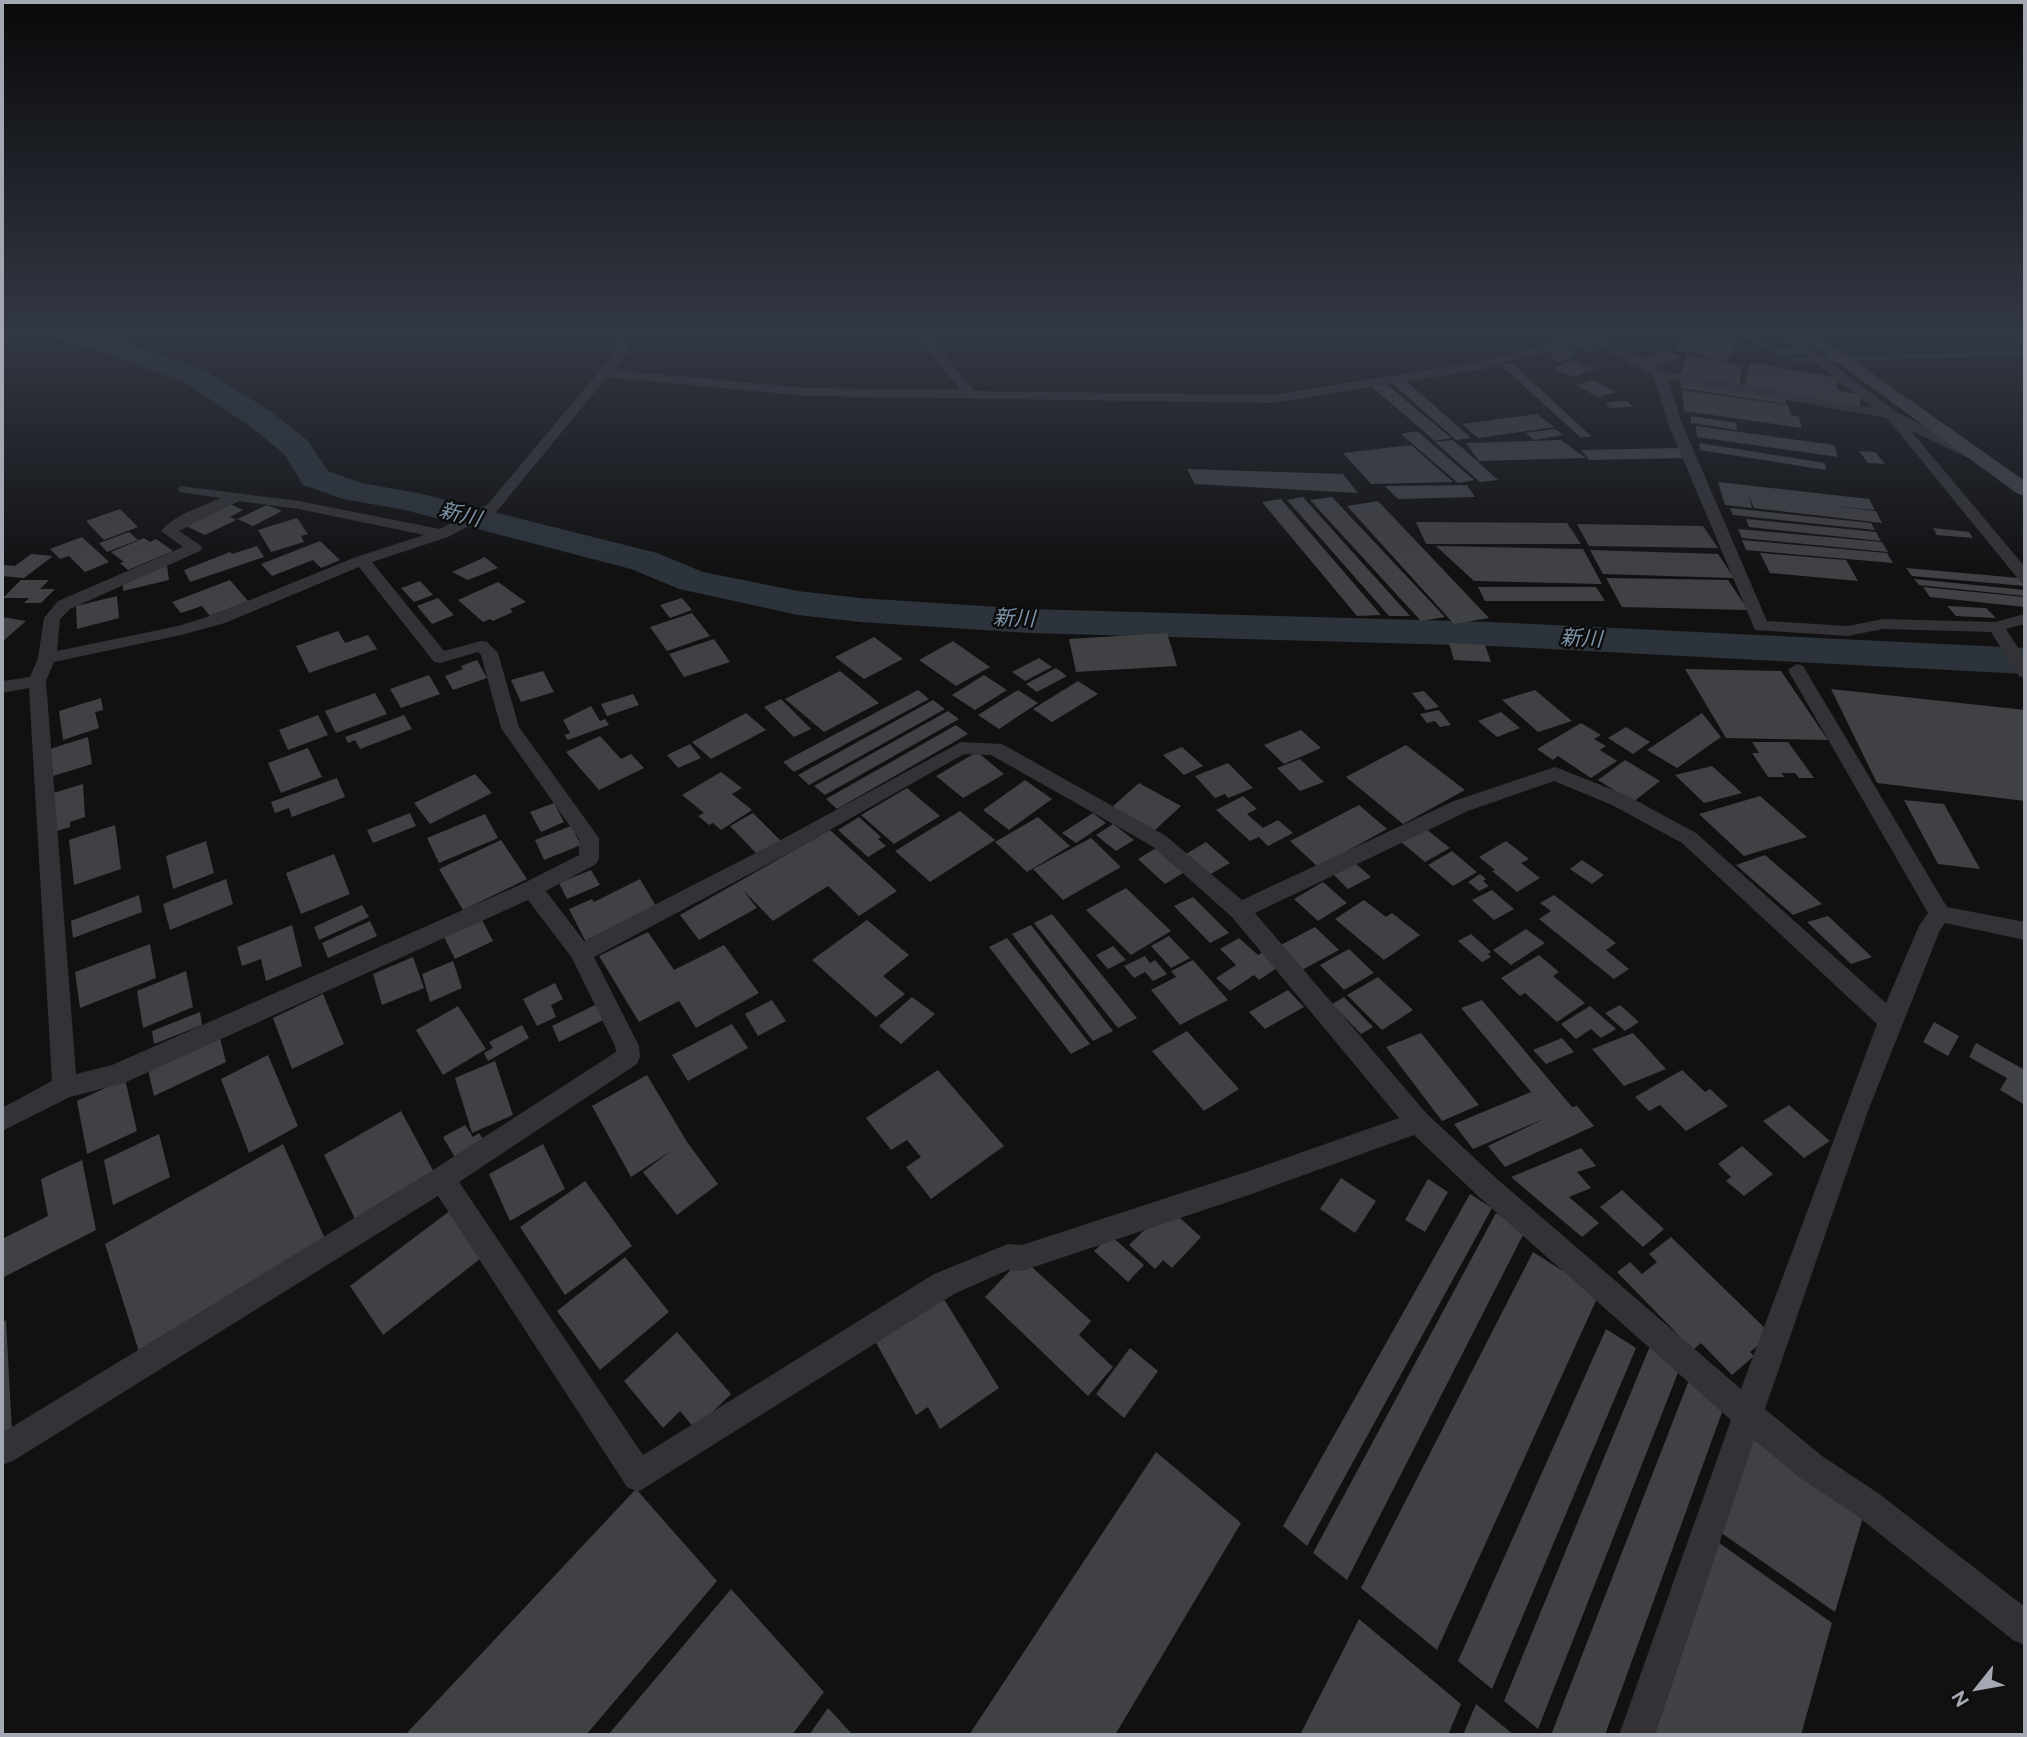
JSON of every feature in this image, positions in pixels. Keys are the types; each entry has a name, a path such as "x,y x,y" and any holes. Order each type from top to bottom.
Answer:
{"street":[{"path":"47,658 181,630 219,619 362,560 443,534 492,508 569,415"},
{"path":"1672,415 1761,626 1848,631 1883,624 1996,627 2025,619"},
{"path":"1891,415 1990,464"},
{"path":"1891,415 2025,577"},
{"path":"1921,415 2025,490"},
{"path":"185,489 299,505 443,534"},
{"path":"65,1087 37,681 47,658 52,618 64,606 194,548 169,531 178,523 238,496"},
{"path":"2,1120 65,1087 115,1075 531,889 589,859 589,838 510,728 489,653 481,646 440,658 362,560"},
{"path":"1996,627 2025,672"},
{"path":"1797,670 1940,914 2025,931"},
{"path":"2,687 37,681"},
{"path":"581,953 784,847 961,748 995,749 1158,841 1240,911 1418,1122 1747,1414 1811,1466 1867,1504 2025,1629"},
{"path":"1240,911 1461,806 1555,774 1619,800 1689,838 1889,1021"},
{"path":"2,1450 442,1179 628,1057 626,1046 581,953 531,889"},
{"path":"1637,1735 1708,1535 1747,1414 1889,1021 1930,926 1940,914"},
{"path":"442,1179 638,1476 944,1284 1008,1257 1021,1258 1246,1184 1418,1122"}],"building":[{"path":"1405,415 1423,415 1451,438 1435,441"},
{"path":"1428,415 1445,415 1471,438 1456,440"},
{"path":"1538,415 1554,427 1478,438 1462,424"},
{"path":"1556,415 1568,415 1592,437 1580,437"},
{"path":"1712,415 1791,415 1799,417 1802,428"},
{"path":"1691,416 1736,423 1737,430 1691,423"},
{"path":"1696,426 1834,445 1838,457 1697,437"},
{"path":"1555,429 1563,435 1534,440 1526,433"},
{"path":"1417,431 1474,480 1458,483 1401,434"},
{"path":"1453,440 1498,480 1480,482 1435,442"},
{"path":"1561,440 1586,458 1479,461 1466,443"},
{"path":"1699,443 1825,463 1826,470 1700,450"},
{"path":"1411,445 1453,482 1371,484 1343,453"},
{"path":"1678,448 1687,458 1589,460 1581,450"},
{"path":"1859,451 1875,452 1885,464 1868,463"},
{"path":"1187,469 1343,474 1358,493 1195,484"},
{"path":"1718,482 1869,499 1875,510 1831,506 1876,511 1882,523 1754,508 1749,496 1752,508 1725,505"},
{"path":"1467,485 1475,497 1398,499 1385,486"},
{"path":"1303,497 1410,616 1389,616 1287,500"},
{"path":"1332,497 1445,617 1421,621 1310,500"},
{"path":"1281,499 1381,615 1357,616 1262,502"},
{"path":"1378,501 1489,618 1454,624 1347,506"},
{"path":"230,504 243,510 230,517 236,520 205,535 186,526"},
{"path":"267,505 282,511 253,526 237,519"},
{"path":"1730,508 1871,523 1875,530 1733,515"},
{"path":"120,509 138,527 104,540 86,521"},
{"path":"297,518 308,534 301,536 304,542 271,552 258,530"},
{"path":"1746,519 1876,532 1881,541 1749,527"},
{"path":"1416,522 1567,523 1581,544 1426,544"},
{"path":"1577,524 1703,526 1718,548 1589,546"},
{"path":"1933,528 1969,532 1973,538 1937,535"},
{"path":"1738,529 1882,542 1888,552 1742,538"},
{"path":"129,532 138,540 107,552 99,543"},
{"path":"82,537 109,562 85,572 69,556 60,559 50,549"},
{"path":"144,538 150,542 156,539 173,551 128,570 120,563 124,562 111,552"},
{"path":"1742,540 1887,553 1893,563 1746,550"},
{"path":"320,541 340,560 321,568 313,560 272,576 261,564"},
{"path":"257,546 264,557 190,582 184,570 230,552 232,554"},
{"path":"1436,546 1583,549 1602,584 1474,581"},
{"path":"1590,550 1718,554 1734,578 1603,574"},
{"path":"1760,553 1846,560 1858,581 1770,573"},
{"path":"31,554 53,556 24,578 2,576 4,565 15,566"},
{"path":"485,557 498,568 468,580 452,572"},
{"path":"167,566 169,580 123,591 123,580"},
{"path":"1906,568 2019,578 2025,586 1912,576"},
{"path":"1606,578 1728,580 1748,610 1622,607"},
{"path":"1914,579 2025,590 2025,596 1919,585"},
{"path":"21,580 49,580 40,589 55,589 41,603 24,603 29,598 3,598"},
{"path":"230,580 248,601 210,616 202,606 181,613 172,602"},
{"path":"420,581 433,595 414,602 401,588"},
{"path":"498,582 526,602 510,609 513,612 493,621 490,619 483,622 458,600"},
{"path":"1478,587 1596,587 1605,601 1485,601"},
{"path":"1923,587 2025,597 2025,607 1930,597"},
{"path":"117,596 119,618 77,629 76,606"},
{"path":"438,598 454,615 432,624 417,606"},
{"path":"682,598 692,610 670,618 660,605"},
{"path":"1947,606 1986,608 1996,618 1956,616"},
{"path":"692,613 710,636 667,651 650,627"},
{"path":"2,617 26,621 2,642"},
{"path":"338,631 345,643 368,635 377,649 309,673 296,646"},
{"path":"1167,633 1177,666 1076,672 1069,639"},
{"path":"874,637 903,659 864,679 835,657"},
{"path":"714,639 730,662 684,677 669,654"},
{"path":"953,641 990,667 956,686 919,660"},
{"path":"1449,643 1485,645 1491,662 1454,660"},
{"path":"1039,658 1052,667 1025,681 1012,672"},
{"path":"477,660 487,678 453,690 445,676"},
{"path":"1056,668 1067,676 1037,692 1026,684"},
{"path":"1685,669 1781,671 1828,740 1726,738"},
{"path":"543,671 554,692 521,702 511,680"},
{"path":"840,671 879,703 824,732 785,699"},
{"path":"429,675 440,694 401,708 390,689"},
{"path":"984,675 1007,690 975,710 952,695"},
{"path":"1078,681 1098,694 1052,722 1033,709"},
{"path":"1831,689 2025,710 2025,801 1877,783"},
{"path":"918,690 929,699 794,772 783,762"},
{"path":"1018,690 1038,703 999,729 978,715"},
{"path":"1535,690 1572,721 1538,732 1502,700"},
{"path":"1424,691 1439,707 1426,710 1412,693"},
{"path":"375,693 387,714 336,733 325,711"},
{"path":"633,694 639,705 607,716 601,704"},
{"path":"101,698 103,710 95,712 99,728 63,740 59,711"},
{"path":"781,699 811,729 794,737 764,707"},
{"path":"933,700 945,709 809,785 798,775"},
{"path":"591,706 600,721 605,719 609,725 568,740 564,735 570,733 563,720"},
{"path":"1439,710 1451,725 1440,727 1435,721 1427,723 1420,714"},
{"path":"948,711 959,719 825,795 814,786"},
{"path":"1501,712 1520,728 1497,737 1478,721"},
{"path":"746,713 766,730 711,759 692,742"},
{"path":"1702,713 1721,737 1677,768 1647,750"},
{"path":"318,715 328,735 288,750 279,730"},
{"path":"404,715 412,729 360,749 355,740 348,743 345,737"},
{"path":"1581,723 1601,735 1594,739 1606,746 1600,750 1617,761 1591,778 1558,756 1553,760 1537,749"},
{"path":"956,725 968,734 837,809 826,799"},
{"path":"1626,727 1650,742 1633,754 1608,738"},
{"path":"1301,730 1321,748 1284,764 1264,745"},
{"path":"600,736 621,759 631,754 644,768 599,790 566,752"},
{"path":"88,737 92,764 53,776 50,749"},
{"path":"1752,742 1788,742 1814,778 1799,778 1795,773 1781,773 1785,777 1768,777 1752,753 1759,753"},
{"path":"690,744 701,758 678,768 667,755"},
{"path":"1406,745 1465,790 1403,824 1346,777"},
{"path":"1182,747 1203,766 1184,775 1163,755"},
{"path":"308,748 322,777 281,793 268,763"},
{"path":"977,752 1004,774 963,798 936,776"},
{"path":"1300,759 1324,782 1300,791 1277,768"},
{"path":"1625,760 1660,781 1633,802 1598,780"},
{"path":"1228,763 1253,788 1228,798 1225,794 1215,798 1195,776"},
{"path":"1712,766 1742,793 1704,803 1675,775"},
{"path":"721,772 742,788 732,794 752,810 721,830 698,816 704,813 682,795"},
{"path":"475,774 492,793 430,824 414,803"},
{"path":"337,778 345,797 292,817 289,808 275,813 271,802"},
{"path":"1025,780 1052,799 1009,830 983,810"},
{"path":"1139,783 1181,806 1154,831 1112,807"},
{"path":"83,784 85,817 70,822 70,827 54,832 53,793"},
{"path":"907,788 940,816 894,844 861,815"},
{"path":"1243,796 1257,809 1247,814 1263,828 1278,820 1293,833 1268,846 1259,837 1250,841 1216,810"},
{"path":"1760,796 1807,837 1744,856 1699,814"},
{"path":"1904,800 1944,804 1980,869 1938,864"},
{"path":"554,803 564,822 541,832 530,812"},
{"path":"1359,805 1387,829 1318,867 1290,841"},
{"path":"960,811 995,840 930,882 895,851"},
{"path":"410,813 416,826 373,843 367,830"},
{"path":"753,813 781,841 757,854 730,826"},
{"path":"1093,813 1106,823 1076,843 1062,833"},
{"path":"485,814 498,838 439,863 427,838"},
{"path":"859,817 881,837 878,839 886,846 868,857 838,830"},
{"path":"1038,817 1070,846 1027,872 995,842"},
{"path":"1113,824 1134,840 1116,851 1096,835"},
{"path":"115,825 121,869 74,885 69,840"},
{"path":"571,826 581,845 544,860 535,840"},
{"path":"1426,829 1450,848 1425,862 1401,842"},
{"path":"830,830 897,891 859,916 828,886 773,921 742,889 757,908 699,940 680,915"},
{"path":"1091,838 1121,867 1063,900 1033,869"},
{"path":"501,840 527,879 463,910 439,869"},
{"path":"206,841 214,873 173,889 166,856"},
{"path":"1506,841 1529,859 1521,863 1540,878 1517,892 1479,857"},
{"path":"1206,842 1230,863 1209,875 1186,854"},
{"path":"1156,848 1183,873 1165,884 1138,859"},
{"path":"1452,851 1477,872 1453,886 1428,865"},
{"path":"334,854 350,894 301,914 286,873"},
{"path":"1765,855 1822,904 1793,915 1736,865"},
{"path":"1582,860 1604,875 1592,884 1570,869"},
{"path":"1355,863 1371,877 1348,889 1333,874"},
{"path":"591,870 600,885 567,899 559,883"},
{"path":"1480,874 1489,886 1479,891 1468,882"},
{"path":"226,879 233,904 170,930 163,904"},
{"path":"640,879 656,906 586,942 569,909 592,899 594,902"},
{"path":"1323,882 1347,903 1318,921 1294,899"},
{"path":"1126,888 1171,931 1131,955 1086,910"},
{"path":"1492,890 1514,909 1494,920 1472,900"},
{"path":"139,895 142,912 73,938 71,921"},
{"path":"1554,895 1616,943 1606,950 1629,969 1614,979 1539,919 1551,911 1540,903"},
{"path":"1193,897 1229,933 1210,943 1174,906"},
{"path":"1364,900 1386,917 1392,913 1420,935 1384,960 1335,919"},
{"path":"362,905 369,917 319,940 314,927"},
{"path":"1052,914 1137,1018 1118,1028 1034,923"},
{"path":"1828,916 1872,957 1851,964 1807,922"},
{"path":"482,920 493,941 455,959 444,937"},
{"path":"867,920 909,955 883,976 905,994 876,1017 812,960"},
{"path":"370,921 377,936 328,958 322,943"},
{"path":"292,925 302,966 266,981 261,959 242,966 237,947"},
{"path":"1031,925 1113,1031 1093,1041 1012,934"},
{"path":"1315,927 1339,950 1302,970 1279,946"},
{"path":"1526,929 1545,943 1511,965 1493,950"},
{"path":"648,932 674,970 724,945 759,993 696,1028 679,1001 639,1022 599,956"},
{"path":"1471,934 1491,952 1488,954 1491,957 1482,962 1458,941"},
{"path":"1169,936 1190,958 1171,968 1151,946"},
{"path":"1007,938 1090,1044 1071,1054 989,947"},
{"path":"1239,938 1258,955 1263,952 1280,966 1259,980 1254,975 1230,991 1216,978 1236,965 1220,949"},
{"path":"150,944 156,978 80,1008 75,972"},
{"path":"1113,946 1126,960 1108,969 1096,955"},
{"path":"1349,949 1374,973 1344,990 1320,965"},
{"path":"1539,955 1559,972 1553,976 1585,1003 1557,1022 1525,993 1520,996 1501,978"},
{"path":"1145,956 1150,963 1155,960 1167,974 1153,981 1145,972 1134,978 1124,966"},
{"path":"413,957 424,988 382,1005 373,974"},
{"path":"1193,960 1228,1000 1180,1025 1151,990 1176,977 1171,971"},
{"path":"453,961 462,988 430,1002 422,974"},
{"path":"186,971 193,1007 143,1028 137,991"},
{"path":"1378,977 1413,1010 1382,1030 1347,995"},
{"path":"555,983 563,999 551,1005 556,1017 537,1026 523,999"},
{"path":"1288,990 1304,1007 1265,1029 1249,1012"},
{"path":"323,994 344,1044 292,1069 273,1018"},
{"path":"912,997 935,1014 901,1044 879,1026"},
{"path":"1344,997 1373,1027 1361,1034 1332,1004"},
{"path":"772,1000 786,1021 758,1036 745,1014"},
{"path":"1482,1000 1572,1107 1577,1106 1594,1126 1505,1167 1488,1146 1546,1118 1473,1149 1454,1124 1531,1092 1461,1008"},
{"path":"597,1004 605,1019 559,1042 552,1026"},
{"path":"1620,1005 1639,1022 1625,1031 1605,1013"},
{"path":"458,1006 486,1049 443,1075 416,1030"},
{"path":"1590,1006 1616,1029 1601,1038 1591,1029 1576,1039 1561,1024"},
{"path":"200,1012 202,1025 154,1044 152,1031"},
{"path":"1934,1022 1959,1036 1948,1056 1923,1042"},
{"path":"732,1024 748,1048 688,1081 672,1055"},
{"path":"522,1025 529,1038 488,1061 484,1053 493,1048 489,1042"},
{"path":"1187,1031 1239,1089 1204,1111 1152,1051"},
{"path":"1421,1033 1479,1105 1442,1121 1386,1047"},
{"path":"1633,1033 1666,1069 1624,1086 1592,1049"},
{"path":"220,1038 226,1062 154,1096 148,1070"},
{"path":"1562,1038 1574,1052 1546,1064 1533,1050"},
{"path":"1976,1043 2025,1070 2025,1105 2000,1090 2007,1078 1969,1057"},
{"path":"268,1055 298,1126 249,1153 221,1079"},
{"path":"495,1061 513,1115 472,1133 455,1078"},
{"path":"938,1070 1004,1146 931,1199 906,1167 921,1157 907,1140 891,1150 866,1118"},
{"path":"1682,1070 1705,1092 1710,1089 1728,1106 1686,1131 1660,1105 1649,1111 1635,1097"},
{"path":"647,1075 687,1142 718,1184 677,1215 643,1172 671,1151 631,1177 592,1106"},
{"path":"125,1079 137,1131 87,1154 77,1101"},
{"path":"1789,1105 1830,1141 1804,1158 1763,1121"},
{"path":"401,1111 435,1174 356,1221 324,1155"},
{"path":"465,1125 473,1137 479,1133 485,1142 456,1159 443,1137"},
{"path":"159,1134 170,1177 113,1205 104,1160"},
{"path":"283,1144 326,1241 140,1355 105,1244"},
{"path":"543,1144 565,1189 510,1221 489,1174"},
{"path":"1742,1146 1773,1174 1744,1196 1726,1181 1731,1177 1718,1164"},
{"path":"1581,1148 1596,1166 1577,1172 1591,1188 1569,1197 1599,1223 1582,1237 1511,1177"},
{"path":"82,1160 96,1230 2,1278 2,1239 48,1216 41,1179"},
{"path":"1341,1178 1376,1201 1355,1233 1320,1209"},
{"path":"1428,1179 1448,1192 1425,1232 1405,1220"},
{"path":"585,1181 632,1246 565,1295 520,1227"},
{"path":"1622,1190 1664,1229 1643,1247 1600,1207"},
{"path":"1470,1194 1492,1208 1307,1546 1283,1526"},
{"path":"1168,1207 1201,1237 1172,1268 1163,1260 1155,1269 1129,1245"},
{"path":"451,1210 485,1255 383,1335 350,1286"},
{"path":"1496,1213 1525,1231 1347,1580 1313,1553"},
{"path":"1110,1235 1144,1265 1128,1282 1094,1251"},
{"path":"1671,1237 1771,1334 1750,1352 1754,1356 1732,1375 1701,1343 1693,1350 1617,1272 1630,1262 1642,1274 1657,1262 1649,1254"},
{"path":"1533,1252 1599,1294 1437,1650 1361,1588"},
{"path":"625,1257 669,1312 600,1370 557,1311"},
{"path":"1022,1258 1091,1321 1079,1335 1113,1367 1088,1396 985,1297"},
{"path":"942,1296 999,1388 940,1429 928,1407 916,1415 874,1339"},
{"path":"6,1320 12,1432 2,1438 2,1323"},
{"path":"1606,1329 1636,1348 1492,1689 1458,1661"},
{"path":"677,1332 731,1394 695,1429 680,1411 663,1428 624,1381"},
{"path":"1650,1346 1681,1365 1538,1729 1504,1701"},
{"path":"1130,1348 1158,1371 1124,1418 1096,1394"},
{"path":"1689,1380 1725,1404 1605,1735 1551,1735"},
{"path":"1756,1431 1867,1504 1835,1612 1720,1532"},
{"path":"1156,1452 1241,1523 1115,1735 969,1735"},
{"path":"636,1489 717,1581 586,1735 405,1735"},
{"path":"1708,1535 1832,1623 1801,1735 1637,1735"},
{"path":"731,1589 824,1692 792,1735 608,1735"},
{"path":"1359,1619 1461,1704 1448,1735 1300,1735"},
{"path":"1476,1704 1514,1735 1463,1735"},
{"path":"828,1708 853,1735 809,1735"}],"waterway":[{"name":"新川","path":"254,415 297,448 315,478 355,492 406,500 644,561 692,581 798,603 860,610 1029,621 1492,634 2025,661"}]}
